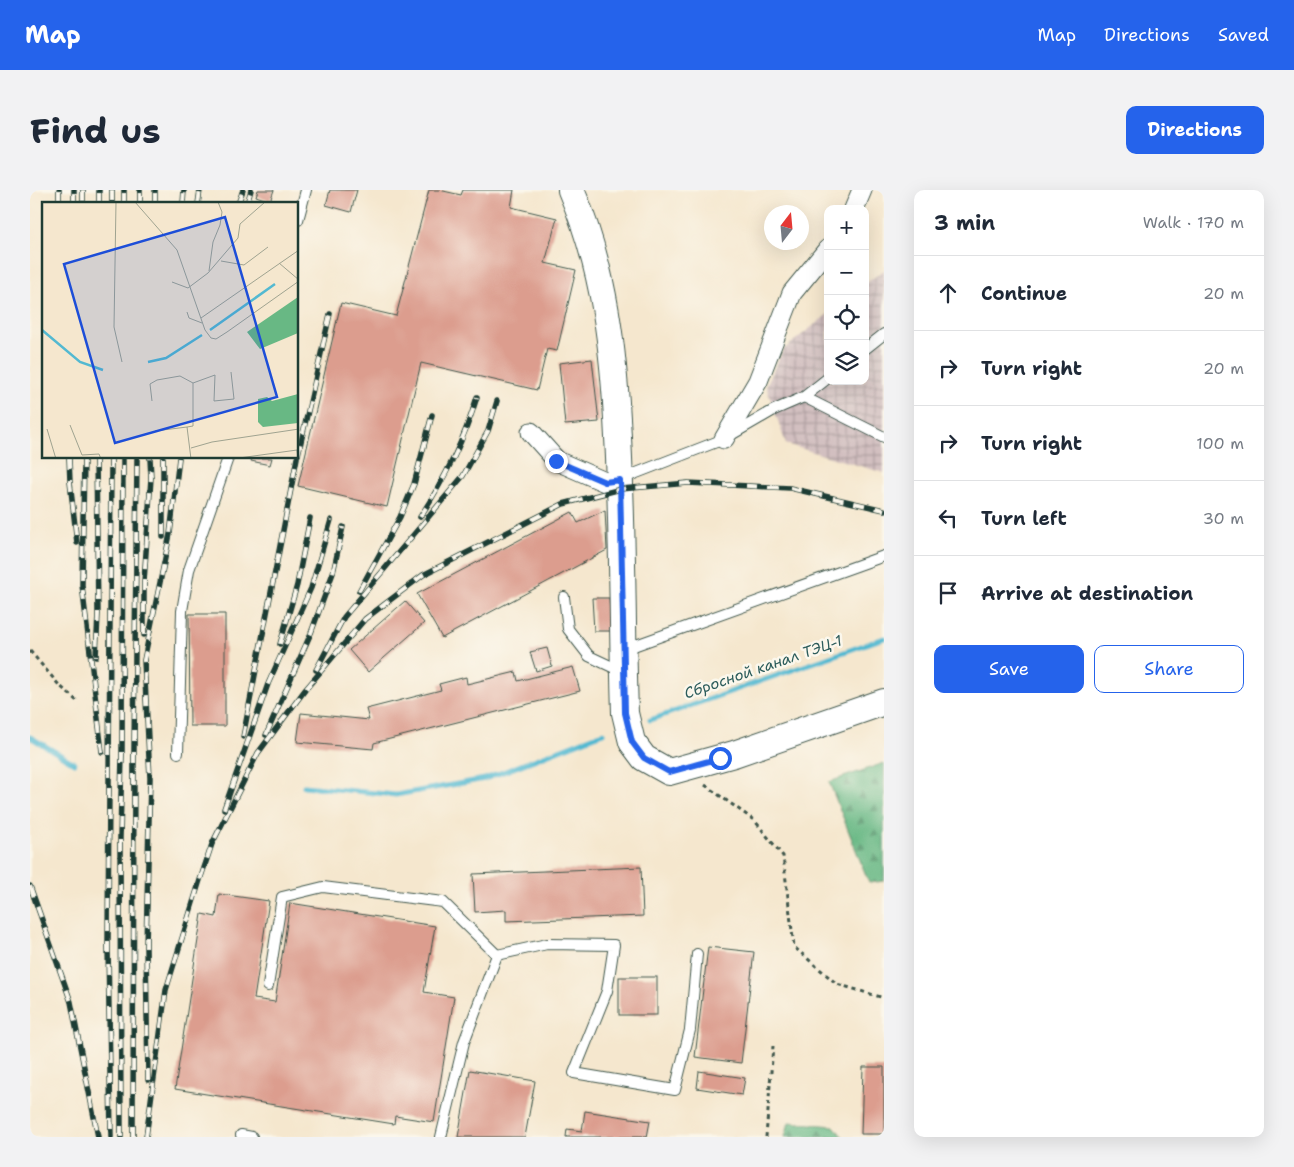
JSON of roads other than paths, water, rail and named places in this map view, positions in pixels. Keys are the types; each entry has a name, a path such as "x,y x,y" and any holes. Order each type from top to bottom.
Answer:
{"main road":[{"path":"571,190 584,221 601,281 615,373 620,480 625,713 632,742 644,758 669,772 734,754 884,702"}],"street":[{"path":"856,205 862,190"},
{"path":"724,439 758,381 792,293 827,250"},
{"path":"531,432 556,461 605,482 620,480"}],"lane":[{"path":"299,216 306,190"},
{"path":"869,346 884,334"},
{"path":"620,480 724,439 774,410 804,397 824,381"},
{"path":"804,397 884,437"},
{"path":"178,753 182,611 187,578 228,459"},
{"path":"564,597 568,629 589,656 624,661 884,556"},
{"path":"268,986 282,897 323,887 443,902 497,955"},
{"path":"497,955 547,944 614,945 608,991 574,1073 675,1090 690,1030 696,954"},
{"path":"441,1137 464,1042 497,955"}],"waterway":[{"name":"Сбросной канал ТЭЦ-1","path":"650,720 884,638"},
{"name":"Сбросной канал ТЭЦ-1","path":"304,786 396,795 485,779 603,733"},
{"name":"Сбросной канал ТЭЦ-1","path":"30,737 74,763"}],"railway":[{"path":"59,190 59,202"},
{"path":"74,190 74,202"},
{"path":"83,190 83,202"},
{"path":"99,190 99,202"},
{"path":"112,190 112,202"},
{"path":"124,190 124,202"},
{"path":"140,190 140,202"},
{"path":"155,190 155,202"},
{"path":"183,202 184,190"},
{"path":"198,202 200,190"},
{"path":"239,202 243,190"},
{"path":"248,202 251,190"},
{"path":"299,451 330,314"},
{"path":"420,517 453,459 477,397"},
{"path":"316,670 344,617 463,476 488,431 497,401"},
{"path":"359,591 400,517 414,484 432,415"},
{"path":"69,459 77,543"},
{"path":"84,459 82,585 102,752"},
{"path":"96,459 98,614 96,657"},
{"path":"111,459 108,946 111,1137"},
{"path":"121,1137 120,838 123,459"},
{"path":"133,1137 137,459"},
{"path":"144,635 144,582 151,478 150,459"},
{"path":"163,459 163,537"},
{"path":"148,1080 146,946 150,778 144,660 170,534 179,459"},
{"path":"243,737 297,459"},
{"path":"146,1137 166,990 212,844 258,753 305,690 365,619 423,575 563,504 621,489 688,483 790,488 884,510"},
{"path":"280,644 297,585 310,518"},
{"path":"224,809 268,684 311,588 331,520"},
{"path":"266,735 311,633 333,573 343,527"},
{"path":"30,886 71,1002 98,1137"}]}
